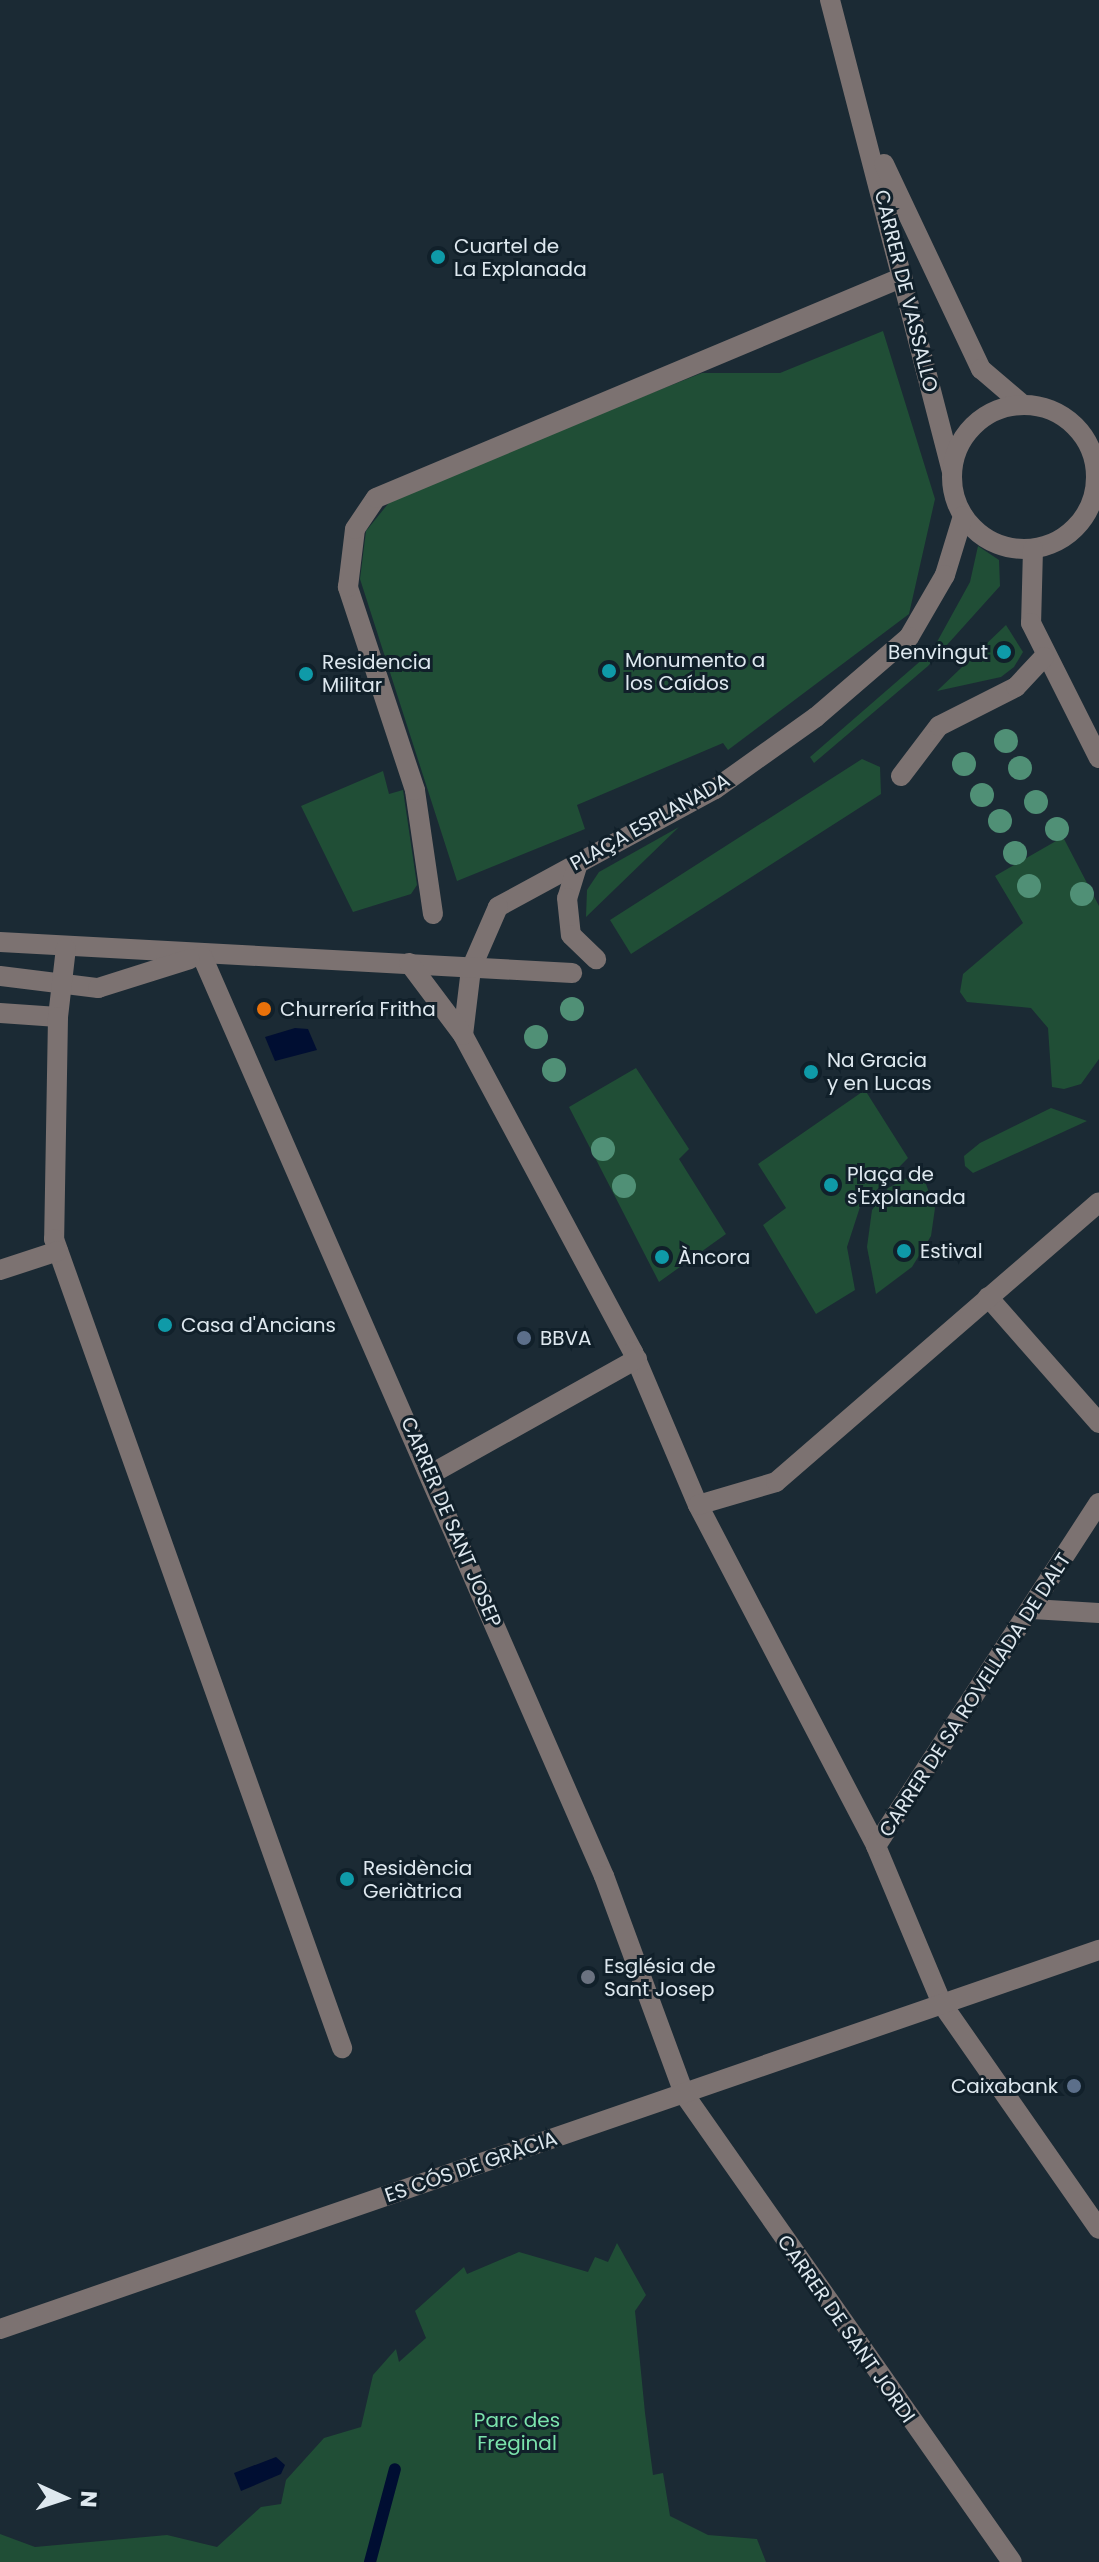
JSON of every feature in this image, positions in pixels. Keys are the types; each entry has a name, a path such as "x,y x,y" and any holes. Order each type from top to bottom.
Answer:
{"street":[{"name":"CARRER DE VASSALLO","path":"830,0 952,471"},
{"name":"CARRER DE VASSALLO","path":"861,112 953,319 981,369 1022,404"},
{"path":"433,914 415,790 348,587 355,529 376,498 903,277"},
{"path":"1022,404 1065,416 1096,449 1097,478 1079,526 1033,549 993,543 963,516 952,471 974,424 1022,404"},
{"name":"PLAÇA ESPLANADA","path":"463,1035 471,969 498,907 715,789 816,717 909,637 945,575 963,516"},
{"path":"1033,549 1031,623 1044,657 1099,758"},
{"path":"901,776 939,726 1016,687 1044,657"},
{"path":"578,863 567,898 571,935 596,959"},
{"path":"0,942 202,956 409,963 572,973"},
{"path":"66,948 58,1017 51,1156 58,1251 342,2048"},
{"path":"0,976 98,988 202,956"},
{"name":"CARRER DE SANT JOSEP","path":"202,956 431,1474 604,1876 684,2094"},
{"path":"409,963 463,1035 637,1359 698,1505 876,1846 942,2004 1099,2229"},
{"path":"0,1013 58,1017"},
{"path":"698,1505 776,1482 1099,1202"},
{"path":"0,1270 58,1251"},
{"path":"988,1297 1099,1423"},
{"path":"431,1474 637,1359"},
{"name":"CARRER DE SA ROVELLADA DE DALT","path":"876,1846 1099,1503"},
{"path":"1032,1609 1099,1613"},
{"name":"ES CÓS DE GRÀCIA","path":"0,2329 1099,1950"},
{"name":"CARRER DE SANT JORDI","path":"684,2094 1012,2562"}],"green space":[{"path":"883,331 935,499 909,614 728,750 723,743 577,805 585,829 457,881 360,579 366,531 396,494 702,373 780,373"},
{"path":"978,546 999,560 1000,586 928,666 814,763 810,757 932,651 970,582"},
{"path":"1006,625 1023,652 1014,667 1001,677 937,691"},
{"path":"862,759 880,767 881,794 631,954 610,920"},
{"path":"383,771 389,794 403,790 417,885 411,894 353,912 301,806"},
{"path":"679,827 586,917 587,890 599,872"},
{"path":"1063,837 1099,906 1099,1059 1081,1084 1064,1089 1052,1087 1048,1028 1031,1008 967,1002 960,992 963,974 1023,923 995,876"},
{"path":"636,1068 689,1149 679,1159 726,1234 659,1282 569,1107"},
{"path":"865,1090 908,1158 860,1207 847,1247 855,1290 816,1314 763,1225 786,1208 758,1164"},
{"path":"1051,1108 1087,1121 973,1173 965,1166 964,1156 980,1143"},
{"path":"921,1171 935,1208 931,1236 912,1267 876,1294 867,1247 872,1210 888,1188"},
{"name":"Parc des Freginal","path":"617,2243 646,2295 635,2311 645,2413 653,2475 663,2473 670,2516 708,2535 757,2539 766,2562 0,2562 0,2534 35,2547 167,2535 217,2547 261,2507 281,2504 286,2480 324,2438 361,2427 373,2375 396,2349 399,2362 426,2338 415,2311 464,2267 467,2274 519,2252 588,2272 595,2257 608,2262"}],"water":[{"path":"295,1028 308,1029 317,1050 275,1061 265,1037"},
{"path":"276,2457 285,2465 281,2474 241,2491 234,2473"}],"waterway":[{"path":"370,2562 395,2469"}],"place":[{"name":"Cuartel de La Explanada","path":"438,257"},
{"name":"Benvingut","path":"1004,652"},
{"name":"Monumento a los Caídos","path":"609,671"},
{"name":"Residencia Militar","path":"306,674"},
{"name":"Churrería Fritha","path":"264,1009"},
{"name":"Na Gracia y en Lucas","path":"811,1072"},
{"name":"Plaça de s'Explanada","path":"831,1185"},
{"name":"Estival","path":"904,1251"},
{"name":"Àncora","path":"662,1257"},
{"name":"Casa d'Ancians","path":"165,1325"},
{"name":"BBVA","path":"524,1338"},
{"name":"Residència Geriàtrica","path":"347,1879"},
{"name":"Església de Sant Josep","path":"588,1977"},
{"name":"Caixabank","path":"1074,2086"}]}
